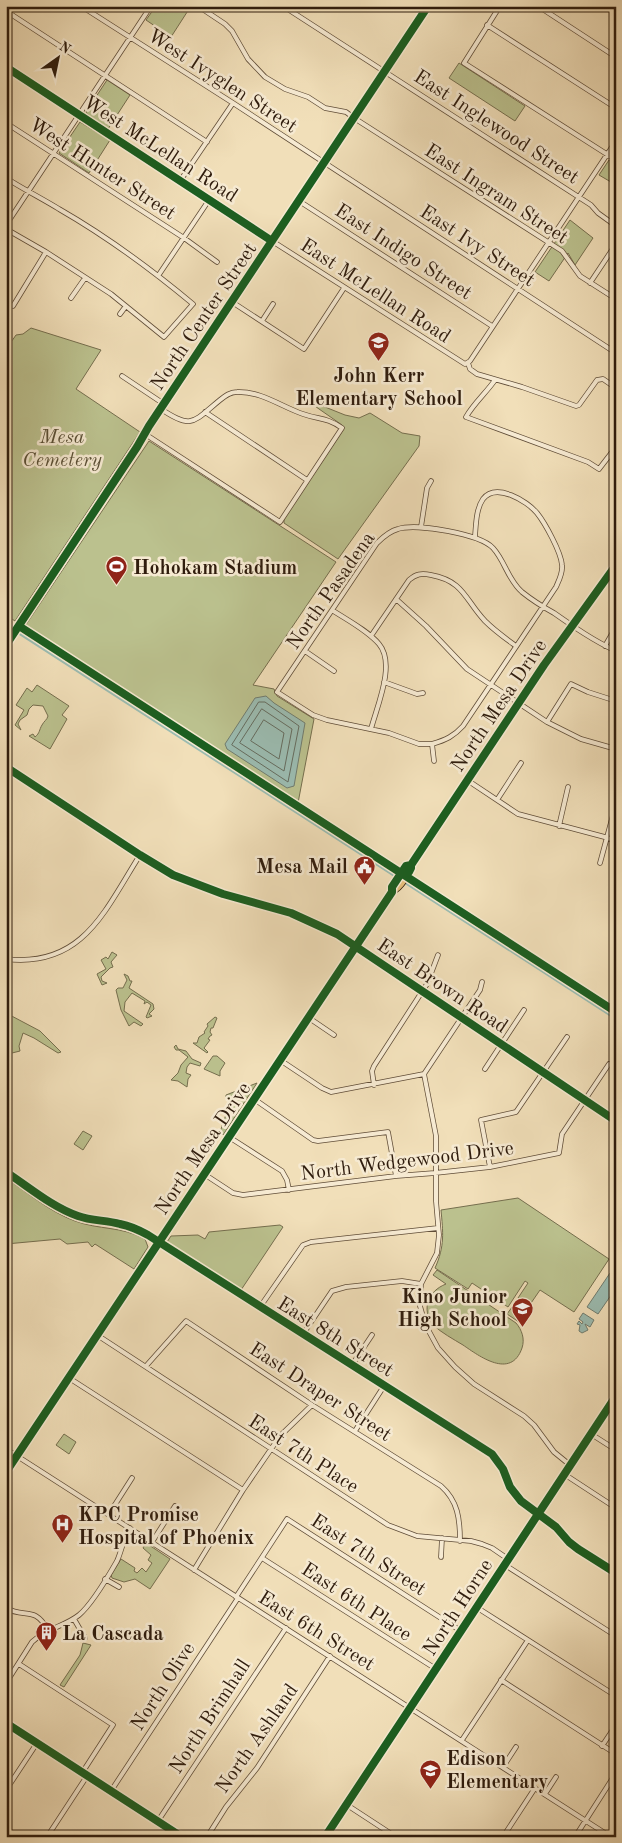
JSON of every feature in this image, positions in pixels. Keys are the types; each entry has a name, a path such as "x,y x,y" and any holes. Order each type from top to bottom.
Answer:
{"main road":[{"name":"North Mesa Drive","path":"6,1472 309,1018 392,892 392,887 403,876 406,866 411,865 518,704 616,565"},
{"name":"East Brown Road","path":"6,768 173,875 202,887 291,913 337,934 616,1121"},
{"path":"6,1723 182,1837"}],"street":[{"name":"West Ivyglen Street","path":"82,6 324,163"},
{"path":"6,178 28,192 59,209 141,262 193,304 164,337 126,306 6,227 28,192 151,6"},
{"name":"East Ingram Street","path":"198,6 232,31 248,59 265,77 285,89 308,97 325,108 346,112 562,251 576,272 616,299"},
{"name":"East Inglewood Street","path":"283,6 592,205 598,213 616,226"},
{"name":"North Center Street","path":"6,645 428,6"},
{"path":"500,6 464,63 616,160"},
{"path":"538,6 616,57"},
{"path":"6,11 207,142"},
{"path":"487,25 616,108"},
{"name":"West McLellan Road","path":"6,67 272,241"},
{"path":"180,180 233,103"},
{"name":"West Hunter Street","path":"6,123 184,238 216,262"},
{"path":"466,364 616,142"},
{"name":"East Ivy Street","path":"324,163 616,353"},
{"path":"158,276 210,200"},
{"name":"East Indigo Street","path":"299,201 492,326"},
{"name":"East McLellan Road","path":"272,241 466,364 473,372 571,405 579,405 597,380 603,379 616,388"},
{"path":"590,283 616,244"},
{"path":"6,304 13,306 46,252"},
{"path":"71,298 85,278"},
{"path":"232,302 304,349 344,288"},
{"path":"262,322 273,304"},
{"path":"120,314 126,306"},
{"path":"122,376 164,404"},
{"path":"495,380 485,396 471,408 466,417 588,462 599,469 614,455 616,447"},
{"path":"145,434 280,522 342,428 331,420 301,414 268,399 243,393 230,393 189,422 181,421 161,409"},
{"path":"204,412 307,480"},
{"path":"421,527 430,480"},
{"path":"332,610 380,644 386,661 384,682 371,729 419,744 432,744 446,740 455,734 490,685 516,646 543,606 556,587 561,575 562,565 559,553 545,524 537,513 530,506 516,498 500,492 491,493 484,498 479,507 474,536 486,542 494,549 513,581 522,592 543,606 572,626 616,651"},
{"path":"545,524 551,521"},
{"name":"North Pasadena","path":"371,729 327,720 313,715 278,692 377,543 384,536 408,526 474,536"},
{"path":"371,636 409,580 415,575 424,574 442,577 453,582 460,588 484,620 516,646"},
{"path":"396,599 426,626 466,669 547,722 581,739 616,749"},
{"path":"605,646 616,627"},
{"path":"305,651 334,671"},
{"path":"384,682 417,694 423,693"},
{"path":"547,722 571,684 616,702"},
{"path":"432,744 434,762"},
{"path":"496,800 521,763"},
{"path":"467,780 518,814 616,840"},
{"path":"559,826 568,787"},
{"path":"600,863 616,804"},
{"path":"6,959 44,959 59,954 74,945 94,925 140,855"},
{"path":"374,1084 372,1071 374,1066 429,981 438,955"},
{"path":"482,982 480,990 424,1074 436,1136 437,1157 435,1173 438,1228 437,1253 422,1284 420,1306 425,1324 438,1348 455,1367 474,1384 524,1416 534,1425 554,1452 570,1464"},
{"path":"485,1069 524,1010"},
{"path":"309,1018 334,1035"},
{"path":"490,1167 481,1120 516,1112 567,1037"},
{"path":"280,1060 331,1092 424,1074"},
{"path":"585,1100 609,1064"},
{"path":"254,1099 313,1140 318,1141 388,1132 396,1176"},
{"name":"North Wedgewood Drive","path":"204,1174 233,1194 243,1195 396,1176 490,1167 559,1153 562,1134 585,1100"},
{"path":"229,1137 282,1171 287,1180 289,1190"},
{"name":"East 8th Street","path":"6,1172 65,1210 86,1219 118,1223 132,1227 159,1242 492,1454 521,1501 556,1527 569,1542 616,1573"},
{"path":"260,1306 303,1245 311,1242 438,1228"},
{"path":"303,1334 332,1291 346,1287 402,1281 422,1284"},
{"name":"East Draper Street","path":"146,1366 186,1321 447,1492 458,1514 460,1541"},
{"name":"East 7th Place","path":"97,1335 270,1450 388,1525 417,1536 482,1544 492,1548 508,1559"},
{"path":"352,1365 372,1335"},
{"path":"69,1378 243,1490"},
{"path":"355,1431 384,1386"},
{"name":"North Horne","path":"326,1837 616,1396"},
{"path":"194,1570 243,1490 280,1436 312,1405"},
{"path":"591,1434 616,1450"},
{"name":"East 6th Street","path":"6,1449 611,1837"},
{"path":"564,1474 616,1508"},
{"path":"109,1514 132,1478"},
{"path":"152,1542 175,1506"},
{"name":"North Olive","path":"111,1791 287,1519"},
{"name":"East 7th Street","path":"287,1519 461,1631"},
{"path":"6,1683 32,1642 48,1630 74,1619 85,1609 117,1560 124,1538 130,1528"},
{"path":"441,1557 442,1538"},
{"name":"East 6th Place","path":"262,1558 436,1669"},
{"path":"505,1565 616,1636"},
{"path":"105,1579 119,1587"},
{"path":"476,1607 616,1696"},
{"path":"6,1608 18,1612 32,1613 44,1622 48,1630"},
{"path":"74,1619 85,1638"},
{"name":"North Brimhall","path":"158,1821 286,1628"},
{"path":"462,1740 528,1640"},
{"name":"North Ashland","path":"207,1837 226,1807 256,1768 330,1656"},
{"path":"19,1664 113,1725 82,1772"},
{"path":"501,1680 616,1754"},
{"path":"602,1746 616,1725"},
{"path":"6,1790 37,1743"},
{"path":"503,1767 516,1747"},
{"path":"575,1837 616,1773"},
{"path":"47,1837 87,1776"},
{"path":"545,1794 556,1776"},
{"path":"503,1837 535,1788"},
{"path":"347,1805 396,1837"}],"green space":[{"path":"156,6 191,6 171,37 146,20"},
{"path":"459,63 525,106 515,121 449,78"},
{"path":"107,80 130,95 108,129 86,112"},
{"path":"80,122 110,140 89,173 59,153"},
{"path":"609,160 616,165 616,185 599,175"},
{"path":"570,220 593,238 575,265 568,253 549,281 535,272"},
{"name":"Mesa Cemetery","path":"31,328 101,350 76,389 140,432 15,621 6,615 6,344 9,345 16,335 23,334"},
{"path":"310,401 345,415 359,418 370,413 402,433 420,436 419,446 338,559 284,523 284,519 343,430 342,425"},
{"path":"149,441 336,562 253,685 274,689 277,696 314,719 298,803 25,626"},
{"path":"37,685 69,706 62,715 67,719 50,749 29,736 33,734 35,737 37,736 48,717 43,706 33,705 29,709 27,715 18,724 21,730 15,725 24,710 16,705 27,688 32,692"},
{"path":"112,952 117,955 111,962 113,967 101,977 102,981 107,983 102,985 97,974 106,969 101,960 106,957 108,959"},
{"path":"124,974 132,981 129,988 153,1004 154,1009 149,1014 152,1016 147,1018 151,1005 147,1002 144,1004 145,1001 132,993 125,1002 124,1011 143,1024 141,1026 134,1022 129,1026 121,1010 116,990 123,988 127,980"},
{"path":"6,1013 40,1031 61,1052 58,1053 23,1033 19,1046 20,1051 8,1054 6,1057 6,1033 9,1030 6,1025"},
{"path":"215,1017 217,1018 210,1032 212,1035 204,1048 207,1053 193,1043 197,1043 199,1037 205,1033 207,1024"},
{"path":"176,1045 178,1049 186,1051 192,1059 201,1063 200,1066 190,1063 187,1067 186,1073 191,1075 188,1079 187,1087 178,1081 171,1080 188,1057 179,1050 176,1050 174,1047"},
{"path":"213,1056 217,1056 225,1063 220,1071 220,1076 204,1069"},
{"path":"257,1083 223,1135 220,1132 231,1100 226,1095"},
{"path":"83,1131 92,1136 83,1150 74,1144"},
{"path":"6,1178 66,1217 84,1224 136,1235 145,1239 148,1247 134,1269 95,1244 92,1247 88,1242 67,1244 60,1239 6,1244"},
{"path":"518,1198 609,1259 574,1312 540,1290 529,1306 518,1298 528,1283 525,1281 508,1307 472,1283 468,1289 435,1268 442,1246 441,1210"},
{"path":"280,1225 283,1227 239,1293 165,1245 171,1236 198,1235 205,1239 209,1232"},
{"path":"437,1270 516,1323 523,1338 522,1348 517,1358 510,1363 494,1363 477,1355 433,1325 427,1313 428,1301 435,1291 446,1284 433,1275"},
{"path":"518,1299 529,1306 519,1322 507,1314"},
{"path":"64,1434 76,1442 69,1454 56,1445"},
{"path":"146,1543 170,1559 150,1589 135,1579 124,1582 112,1578 111,1575 121,1559 135,1568 134,1571 137,1573 142,1568 146,1572 152,1563 148,1560 151,1555 143,1548"},
{"path":"83,1643 91,1645 64,1687 60,1685 80,1655"}],"water":[{"path":"266,696 305,723 294,786 287,788 227,749 225,744 255,698"},
{"path":"610,1273 616,1277 616,1288 598,1314 587,1307"},
{"path":"583,1313 594,1320 590,1327 585,1324 588,1330 582,1333 579,1331 580,1325 577,1324 579,1321 582,1324 583,1322 579,1319"}],"waterway":[{"path":"6,624 616,1018"}],"cycle path":[{"path":"6,645 428,6"},
{"path":"6,67 272,241"},
{"path":"409,872 411,865 544,665 616,565"},
{"path":"19,626 616,1012"},
{"path":"6,767 173,875 223,894 291,913 337,934 616,1121"},
{"path":"6,1472 392,892 392,887 406,866 411,865"},
{"path":"6,1172 68,1212 83,1218 127,1226 148,1235 492,1454 503,1469 510,1487 521,1501 556,1527 578,1549 616,1573"},
{"path":"325,1837 616,1396"},
{"path":"6,1723 182,1837"}],"place":[{"name":"John Kerr Elementary School","path":"379,362"},
{"name":"Hohokam Stadium","path":"117,586"},
{"name":"Mesa Mail","path":"364,885"},
{"name":"Kino Junior High School","path":"523,1327"},
{"name":"KPC Promise Hospital of Phoenix","path":"62,1544"},
{"name":"La Cascada","path":"46,1652"},
{"name":"Edison Elementary","path":"430,1789"}]}
